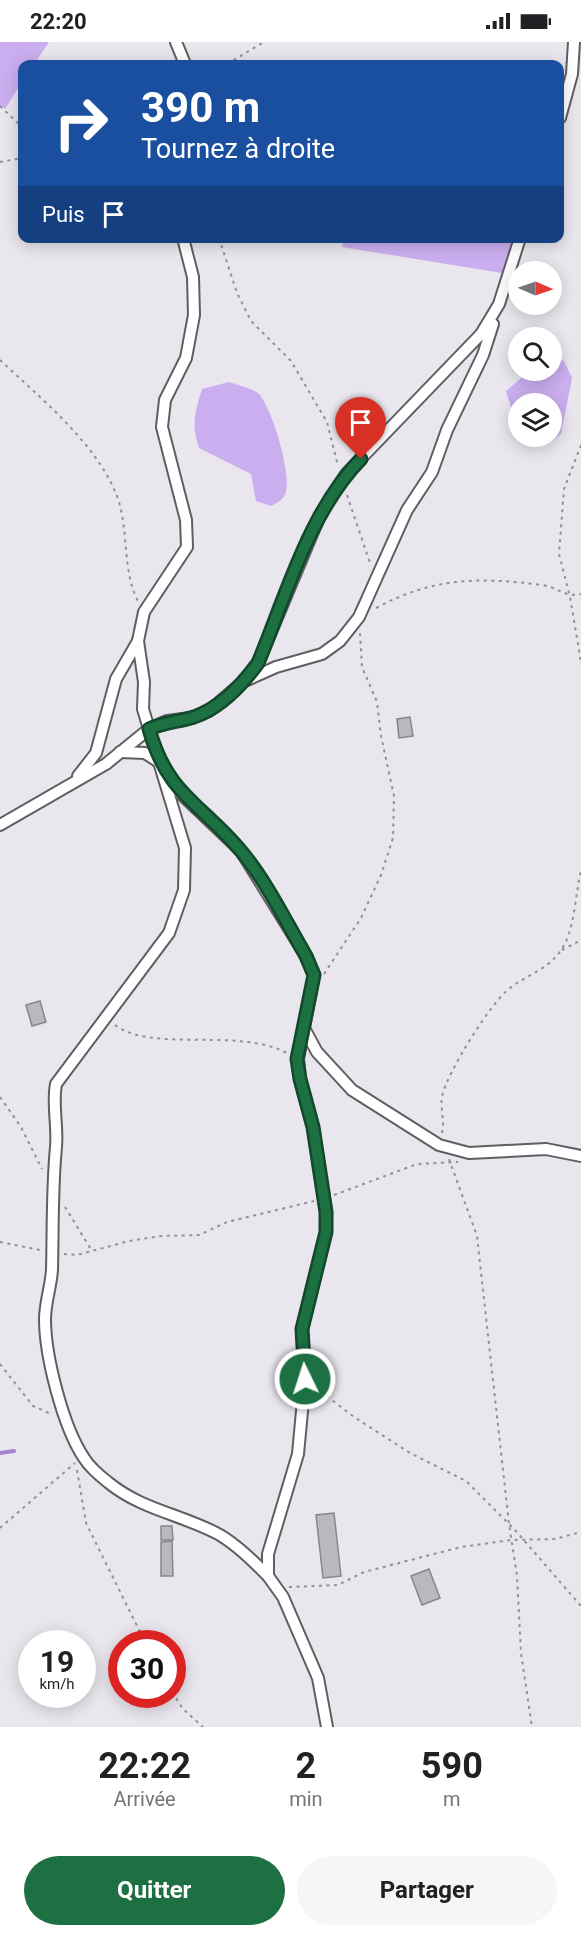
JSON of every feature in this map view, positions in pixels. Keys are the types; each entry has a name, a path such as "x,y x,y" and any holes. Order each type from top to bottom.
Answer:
{"street":[{"path":"176,42 183,60"},
{"path":"564,103 572,74 574,42"},
{"path":"73,781 96,753 116,679 138,641 144,612 187,547 186,520 162,427 165,400 186,358 194,315 193,277 184,243"},
{"path":"244,681 276,667 322,654 340,641 359,617 407,510 432,472 447,430 483,355 518,243"},
{"path":"0,825 73,781 106,765 149,729 167,721 191,718 209,711 244,681 258,663 320,515 342,481 482,334 499,304"},
{"path":"138,641 144,682 143,709 186,848 184,890 169,933 56,1084 52,1253 45,1318 48,1355 65,1419 85,1460 110,1484 141,1504 219,1535 245,1554 268,1576 283,1597 318,1678 327,1727"},
{"path":"120,752 145,753 159,762 179,792 241,851 306,956 314,975 305,1030 297,1059 313,1127 324,1198 326,1232 302,1329 305,1379 298,1454 268,1554 268,1576"},
{"path":"305,1030 317,1052 352,1090 439,1145 469,1153 546,1149 581,1156"}],"path":[{"path":"233,60 264,42"},
{"path":"0,106 18,123"},
{"path":"0,162 18,159"},
{"path":"221,243 237,293 251,321 291,361 327,422 342,481 363,536 375,580"},
{"path":"0,360 93,454 117,496 124,520 131,586 144,612"},
{"path":"581,445 564,489 560,512 559,554 570,597 581,662"},
{"path":"312,991 361,918 381,875 393,838 394,795 381,735 377,702 362,667 359,617 392,599 436,584 489,578 548,586 570,597 581,594"},
{"path":"562,950 572,928 573,902 581,871"},
{"path":"532,1727 521,1653 517,1576 509,1524 477,1236 451,1163 439,1145 443,1127 442,1096 478,1025 510,988 542,970 562,950 581,940"},
{"path":"105,1017 121,1029 147,1037 245,1041 273,1046 297,1059"},
{"path":"0,1242 52,1253 77,1255 129,1241 161,1236 199,1235 227,1222 324,1198 417,1164 460,1162"},
{"path":"0,1364 33,1406 65,1419"},
{"path":"305,1379 354,1418 410,1453 466,1481 509,1524 581,1606"},
{"path":"0,1528 77,1462 86,1523 139,1630"},
{"path":"276,1587 338,1585 364,1572 461,1547 522,1539 555,1539 581,1532"},
{"path":"182,1708 203,1727"}],"shaded area":[{"path":"0,42 49,42 37,60 18,60 18,88 5,109 0,106"},
{"path":"343,243 519,243 512,261 508,261 508,274 342,247"},
{"path":"562,360 564,361 572,378 562,429 562,393 508,393 508,398 506,391 518,381 562,381"},
{"path":"229,382 249,388 259,394 275,426 287,482 284,497 271,506 256,501 251,474 199,448 195,433 195,418 202,389"}],"building":[{"path":"410,717 413,736 399,738 397,719"},
{"path":"40,1001 46,1022 32,1026 26,1005"},
{"path":"334,1513 341,1576 323,1578 316,1515"},
{"path":"161,1526 172,1526 173,1540 161,1540"},
{"path":"172,1541 173,1576 161,1576 161,1542"},
{"path":"429,1569 440,1598 422,1605 411,1576"}],"waterway":[{"path":"0,1453 14,1451"}],"route":[{"path":"305,1379 302,1329 326,1232 326,1212 313,1127 297,1059 305,1030 314,975 306,956 241,851 179,792 159,762 149,729 167,721 191,718 209,711 244,681 258,663 320,515 346,474 361,459"}]}
